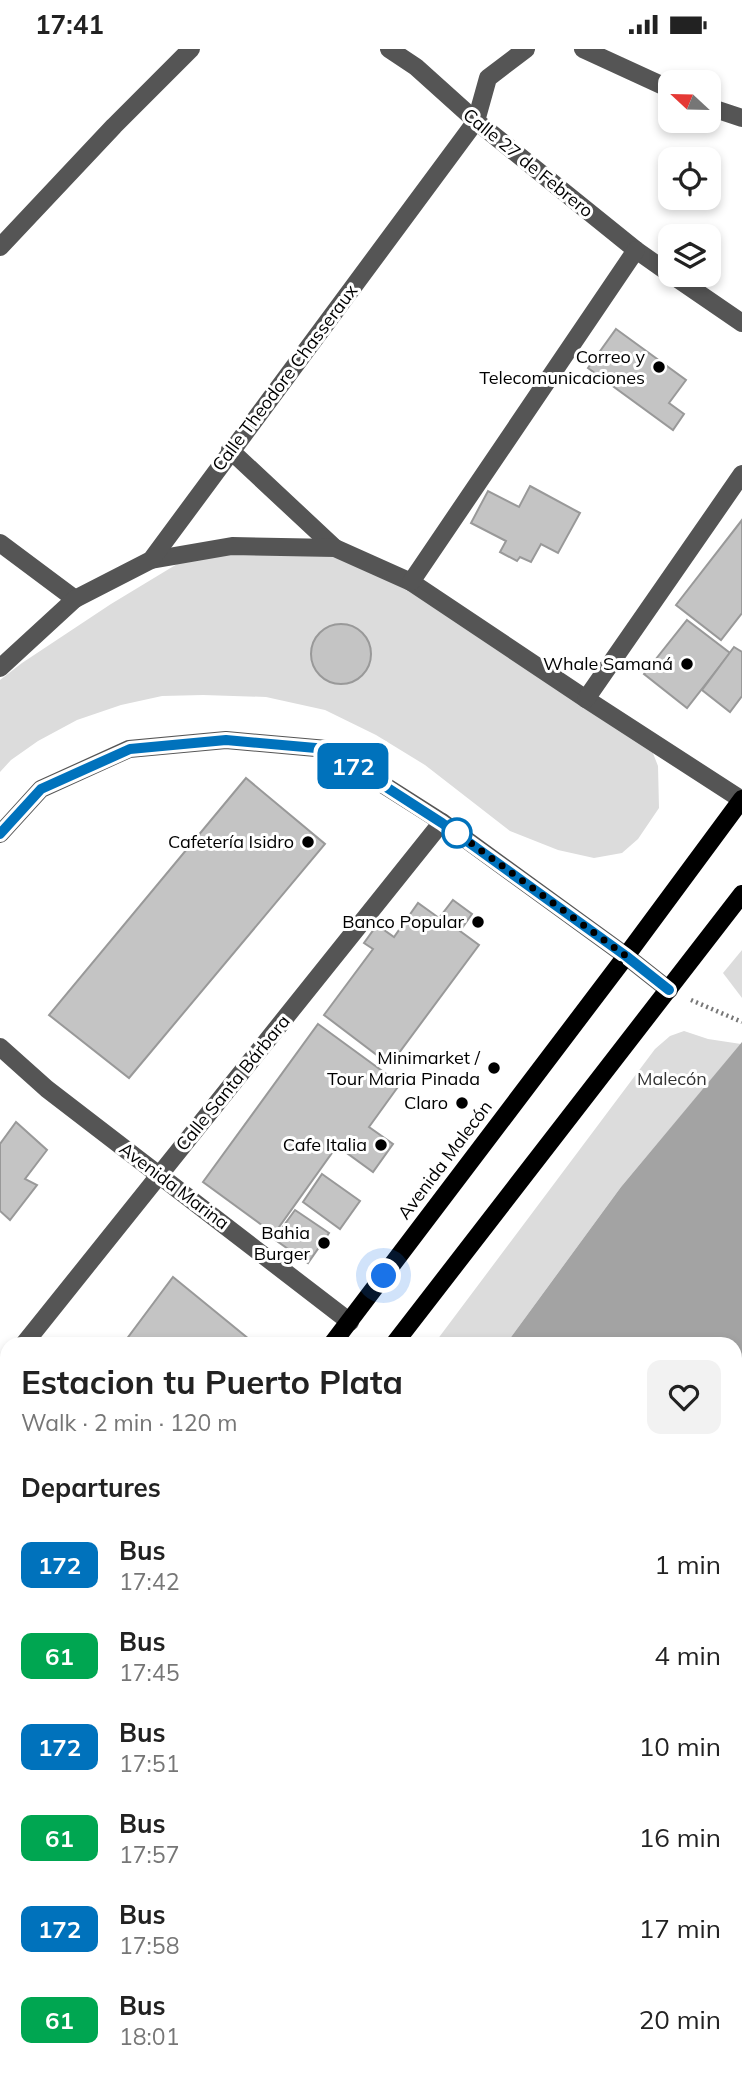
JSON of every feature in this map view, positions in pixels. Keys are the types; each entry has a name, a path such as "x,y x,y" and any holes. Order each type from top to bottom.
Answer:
{"main road":[{"name":"Avenida Malecón","path":"338,1337 742,800"},
{"path":"399,1337 742,894"}],"street":[{"path":"0,247 191,49"},
{"name":"Calle 27 de Febrero","path":"389,49 416,67 476,121 658,265"},
{"name":"Calle Theodore Chasseraux","path":"0,668 75,599 151,559 476,121 488,78 526,49"},
{"path":"583,49 658,83"},
{"path":"721,111 742,118"},
{"path":"411,582 636,250"},
{"name":"Calle 27 de Febrero","path":"690,287 742,323"},
{"path":"230,450 335,548 411,582 742,800"},
{"path":"586,699 742,474"},
{"path":"0,543 75,599"},
{"path":"151,559 232,546 335,548"},
{"path":"0,834 41,789 130,749 226,740 327,749 442,823 669,990"},
{"name":"Calle Santa Bárbara","path":"30,1337 442,823"},
{"name":"Avenida Marina","path":"0,1047 47,1089 350,1322"}],"path":[{"path":"669,990 742,1022"}],"green space":[{"path":"246,545 365,561 645,733 658,766 659,808 638,839 622,853 594,858 558,850 510,831 425,765 376,735 325,710 266,697 162,696 121,705 77,720 38,741 11,760 0,772 0,680 111,604 192,555"},
{"path":"742,950 742,998 723,973"},
{"name":"Malecón","path":"684,1031 708,1039 741,1044 621,1187 511,1337 439,1337 655,1049 670,1036"}],"shaded area":[{"path":"742,1042 742,1337 511,1337 621,1187"}],"building":[{"path":"616,329 686,380 669,403 684,414 673,430 588,368"},
{"path":"530,486 580,513 558,553 541,544 531,562 520,557 517,561 500,552 506,541 471,523 488,491 519,507"},
{"path":"742,520 742,613 721,640 676,605"},
{"name":"Whale Samaná","path":"687,620 730,653 687,708 644,674"},
{"path":"341,624 362,633 371,654 362,675 341,684 320,675 311,654 320,633"},
{"path":"734,647 742,652 742,696 730,712 702,690"},
{"path":"246,778 325,844 129,1078 49,1015"},
{"path":"453,900 472,914 460,931 479,945 390,1065 324,1015 373,949 364,943 377,925 394,937 418,903 439,918"},
{"path":"318,1024 400,1084 369,1127 393,1144 373,1172 337,1146 274,1234 203,1182"},
{"path":"16,1122 47,1150 25,1179 37,1185 10,1220 0,1211 0,1144"},
{"path":"322,1174 360,1201 340,1229 303,1202"},
{"path":"295,1210 329,1233 308,1263 274,1239"},
{"path":"173,1277 246,1337 128,1337"}],"bus line":[{"name":"172","path":"0,834 41,789 130,749 226,740 327,749 442,823 669,990"}],"place":[{"name":"Correo y Telecomunicaciones","path":"659,367"},
{"name":"Whale Samaná","path":"687,664"},
{"name":"Cafetería Isidro","path":"308,842"},
{"name":"Banco Popular","path":"478,922"},
{"name":"Minimarket / Tour Maria Pinada","path":"494,1068"},
{"name":"Claro","path":"462,1103"},
{"name":"Cafe Italia","path":"381,1145"},
{"name":"Bahia Burger","path":"324,1243"}],"route":[{"path":"384,1276 626,956 457,833"}]}
